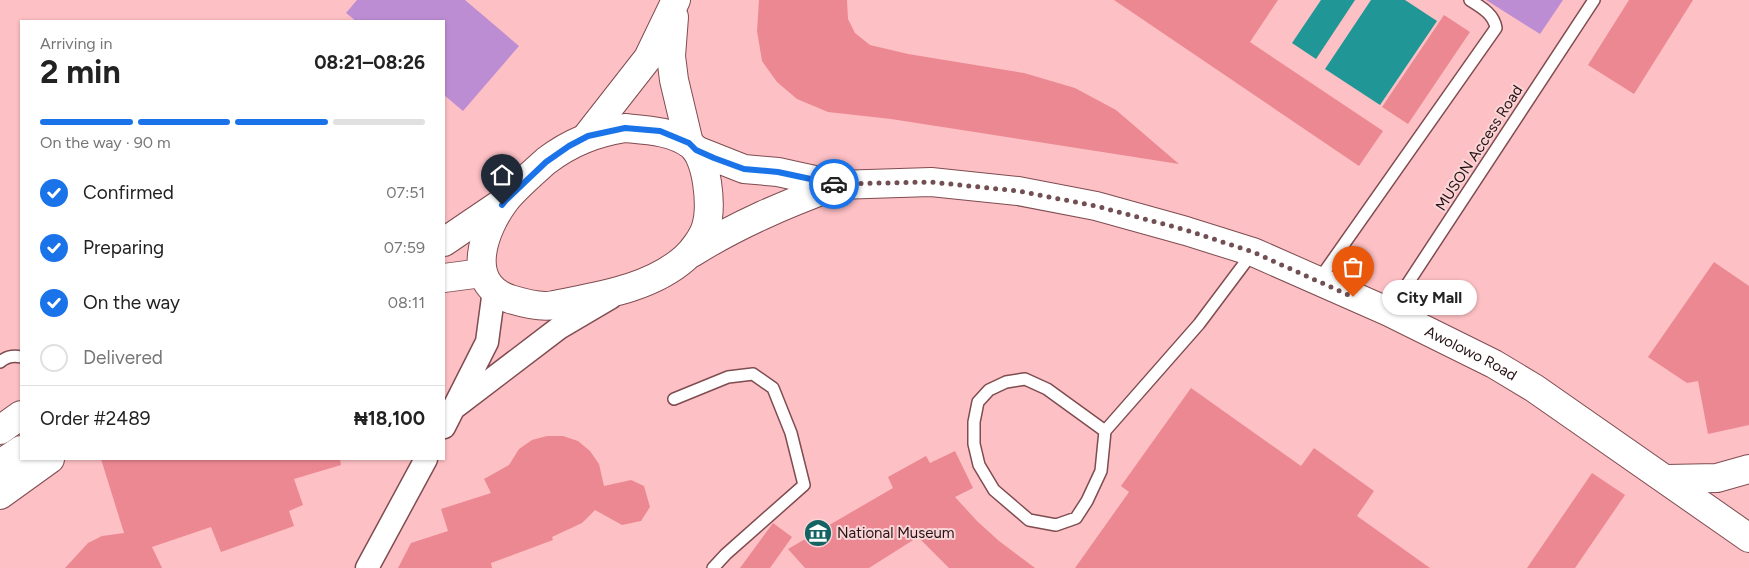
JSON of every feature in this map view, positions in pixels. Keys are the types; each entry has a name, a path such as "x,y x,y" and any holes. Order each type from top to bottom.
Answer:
{"main road":[{"path":"588,136 648,58 676,0"},
{"path":"676,0 671,56 674,80 692,146 706,177 710,212 706,229 685,258"},
{"path":"445,241 506,200 546,162 569,146 588,136 625,128 660,131 744,169 778,172 837,185"},
{"name":"Awolowo Road","path":"837,185 931,182 1018,191 1096,206 1186,230 1253,252 1389,312 1494,364 1534,388 1749,538"},
{"path":"445,278 488,282 504,296 520,302 548,307 623,291 660,274 719,236 745,222 785,204 837,185"},
{"path":"488,282 482,246 494,219 506,200"},
{"path":"0,430 20,416"},
{"path":"0,464 20,451"},
{"path":"0,495 49,460"},
{"path":"1667,479 1717,478 1749,469"}],"street":[{"path":"449,417 487,342 488,282"},
{"path":"449,417 559,328 623,291"},
{"path":"367,568 425,460"}],"lane":[{"path":"1318,282 1496,28 1491,16 1470,0"},
{"name":"MUSON Access Road","path":"1389,312 1594,0"},
{"path":"1105,430 1047,389 1025,379 1006,382 989,390 978,402 974,422 974,444 979,465 994,490 1029,520 1056,525 1076,518 1087,501 1101,471 1105,430 1198,324 1253,252"},
{"path":"0,362 10,357 20,357"},
{"path":"674,399 728,377 753,374 773,388 791,433 804,485 726,554 713,568"}],"shaded area":[{"path":"357,0 465,0 519,46 463,111 445,96 445,20 355,20 346,13"},
{"path":"1486,0 1563,0 1540,34"}],"water":[{"path":"1321,0 1355,0 1316,59 1292,43"},
{"path":"1371,0 1405,0 1437,21 1380,105 1325,69"}],"building":[{"path":"759,0 847,0 848,19 855,33 870,45 908,54 1024,73 1075,88 1116,110 1179,164 891,119 828,112 797,99 777,82 762,61 757,31"},
{"path":"1114,0 1278,0 1250,42 1383,131 1359,166"},
{"path":"1629,0 1693,0 1634,94 1588,65"},
{"path":"1444,15 1470,32 1408,124 1382,107"},
{"path":"1714,262 1749,286 1749,425 1708,434 1698,381 1687,383 1648,357"},
{"path":"1191,388 1301,466 1314,448 1374,491 1357,516 1430,568 1075,568 1129,492 1121,486"},
{"path":"547,436 563,436 578,441 590,451 599,464 604,486 631,480 644,486 650,507 641,521 622,525 595,510 582,523 552,537 553,540 491,563 492,568 398,568 411,543 448,531 441,509 491,493 484,479 509,465 519,449 532,440"},
{"path":"955,451 973,488 955,497 999,541 1035,568 949,568 918,537 869,568 805,568 788,549 893,488 888,477 926,456 930,463"},
{"path":"101,460 340,460 341,465 294,479 303,505 289,511 294,526 221,552 211,527 152,547 162,568 65,568 88,543 102,536 124,533"},
{"path":"1592,473 1625,495 1575,568 1527,568"},
{"path":"773,523 792,537 770,568 740,568"}],"way so far":[{"path":"834,184 931,182 1018,191 1096,206 1186,230 1253,252 1353,297"}],"place":[{"name":"City Mall","path":"1353,297"},
{"name":"National Museum","path":"818,533"}],"route":[{"path":"502,205 546,162 569,146 588,136 625,128 660,131 689,143 696,150 744,169 778,172 834,184"}]}
